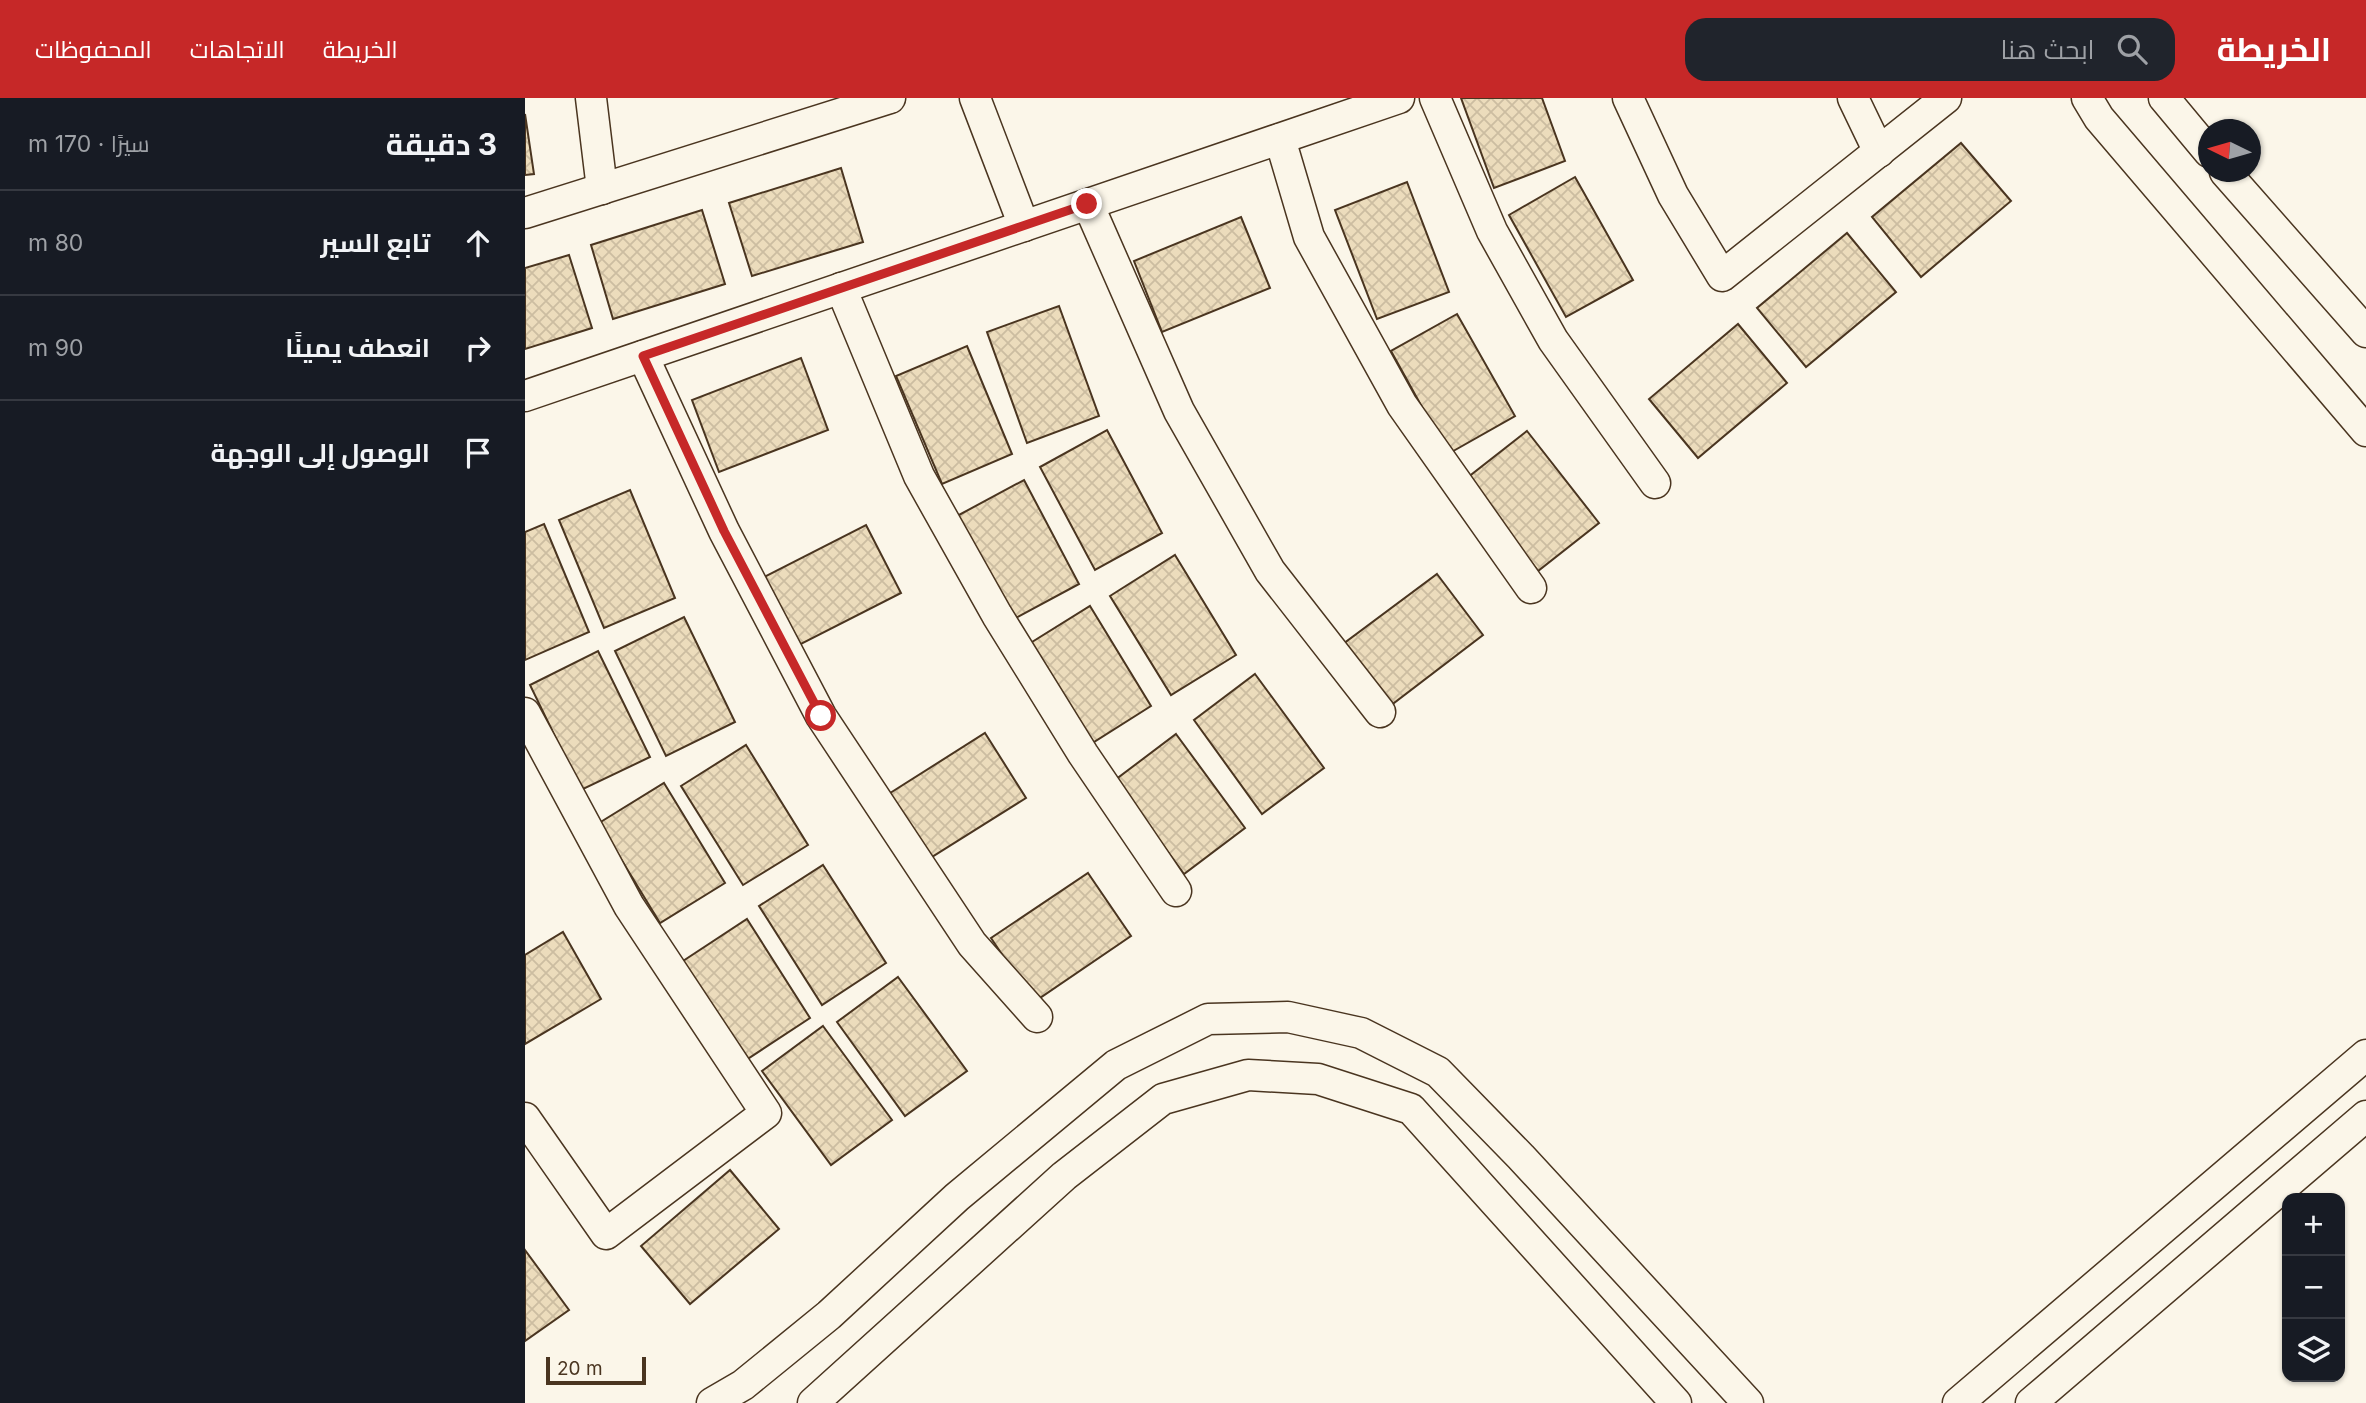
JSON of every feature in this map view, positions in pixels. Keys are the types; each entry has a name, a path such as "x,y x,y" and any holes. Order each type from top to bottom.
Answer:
{"street":[{"path":"591,98 602,189"},
{"path":"525,213 890,98"},
{"path":"975,98 1024,226"},
{"path":"525,396 1399,98"},
{"path":"1434,98 1492,231 1553,340 1655,483"},
{"path":"1628,98 1673,195 1722,276 1947,98"},
{"path":"1853,98 1879,152"},
{"path":"2087,98 2099,118 2366,431"},
{"path":"2164,98 2198,139"},
{"path":"1280,139 1309,237 1402,405 1531,588"},
{"path":"2234,182 2366,332"},
{"path":"1087,204 1179,411 1270,571 1380,712"},
{"path":"841,288 919,476 997,615 1083,754 1176,891"},
{"path":"643,356 724,531 821,716 972,944 1037,1017"},
{"path":"525,713 629,906 766,1113 606,1234 525,1118"},
{"path":"712,1403 743,1385 829,1315 957,1197 1116,1065 1208,1019 1288,1017 1361,1033 1438,1072 1521,1157 1748,1403"},
{"path":"1958,1403 2366,1055"},
{"path":"813,1403 1064,1176 1163,1099 1248,1075 1318,1079 1411,1109 1676,1403"},
{"path":"2031,1403 2366,1116"}],"building":[{"path":"1461,98 1542,98 1565,161 1494,188"},
{"path":"525,114 534,174 525,175"},
{"path":"1961,143 2011,201 1921,277 1872,217"},
{"path":"841,168 863,242 752,276 729,203"},
{"path":"1575,177 1633,280 1566,317 1509,215"},
{"path":"1407,182 1449,292 1377,319 1335,210"},
{"path":"702,210 725,284 613,319 591,245"},
{"path":"1241,217 1270,288 1162,332 1134,261"},
{"path":"1847,233 1896,292 1806,367 1757,308"},
{"path":"569,255 592,328 525,349 525,268"},
{"path":"1059,306 1099,416 1027,443 987,332"},
{"path":"1457,314 1515,416 1448,454 1391,351"},
{"path":"1738,324 1787,383 1698,458 1649,399"},
{"path":"967,346 1012,454 942,484 896,376"},
{"path":"801,358 828,430 719,472 692,400"},
{"path":"1107,430 1162,533 1095,570 1040,467"},
{"path":"1527,431 1599,523 1538,571 1467,478"},
{"path":"1024,480 1079,584 1012,620 957,516"},
{"path":"630,490 675,598 604,628 559,520"},
{"path":"544,524 589,632 525,660 525,532"},
{"path":"866,525 901,593 797,646 762,578"},
{"path":"1175,555 1236,655 1171,695 1110,596"},
{"path":"1437,574 1483,635 1390,706 1343,644"},
{"path":"1090,606 1151,706 1086,747 1024,647"},
{"path":"684,617 735,722 666,756 615,651"},
{"path":"598,651 650,757 581,790 530,685"},
{"path":"1255,674 1324,768 1262,814 1194,720"},
{"path":"985,733 1026,798 927,860 887,795"},
{"path":"1176,734 1245,828 1184,874 1115,780"},
{"path":"746,745 808,845 743,885 681,786"},
{"path":"664,783 725,883 660,923 599,823"},
{"path":"823,865 886,963 822,1005 759,906"},
{"path":"1088,873 1131,936 1034,1002 991,938"},
{"path":"747,919 810,1018 746,1060 683,961"},
{"path":"563,932 601,999 525,1044 525,955"},
{"path":"898,977 967,1071 905,1116 837,1022"},
{"path":"823,1026 892,1120 831,1165 762,1071"},
{"path":"730,1170 779,1229 690,1304 641,1246"},
{"path":"525,1250 569,1310 525,1341"}],"route":[{"path":"821,716 724,531 643,356 1087,204"}]}
